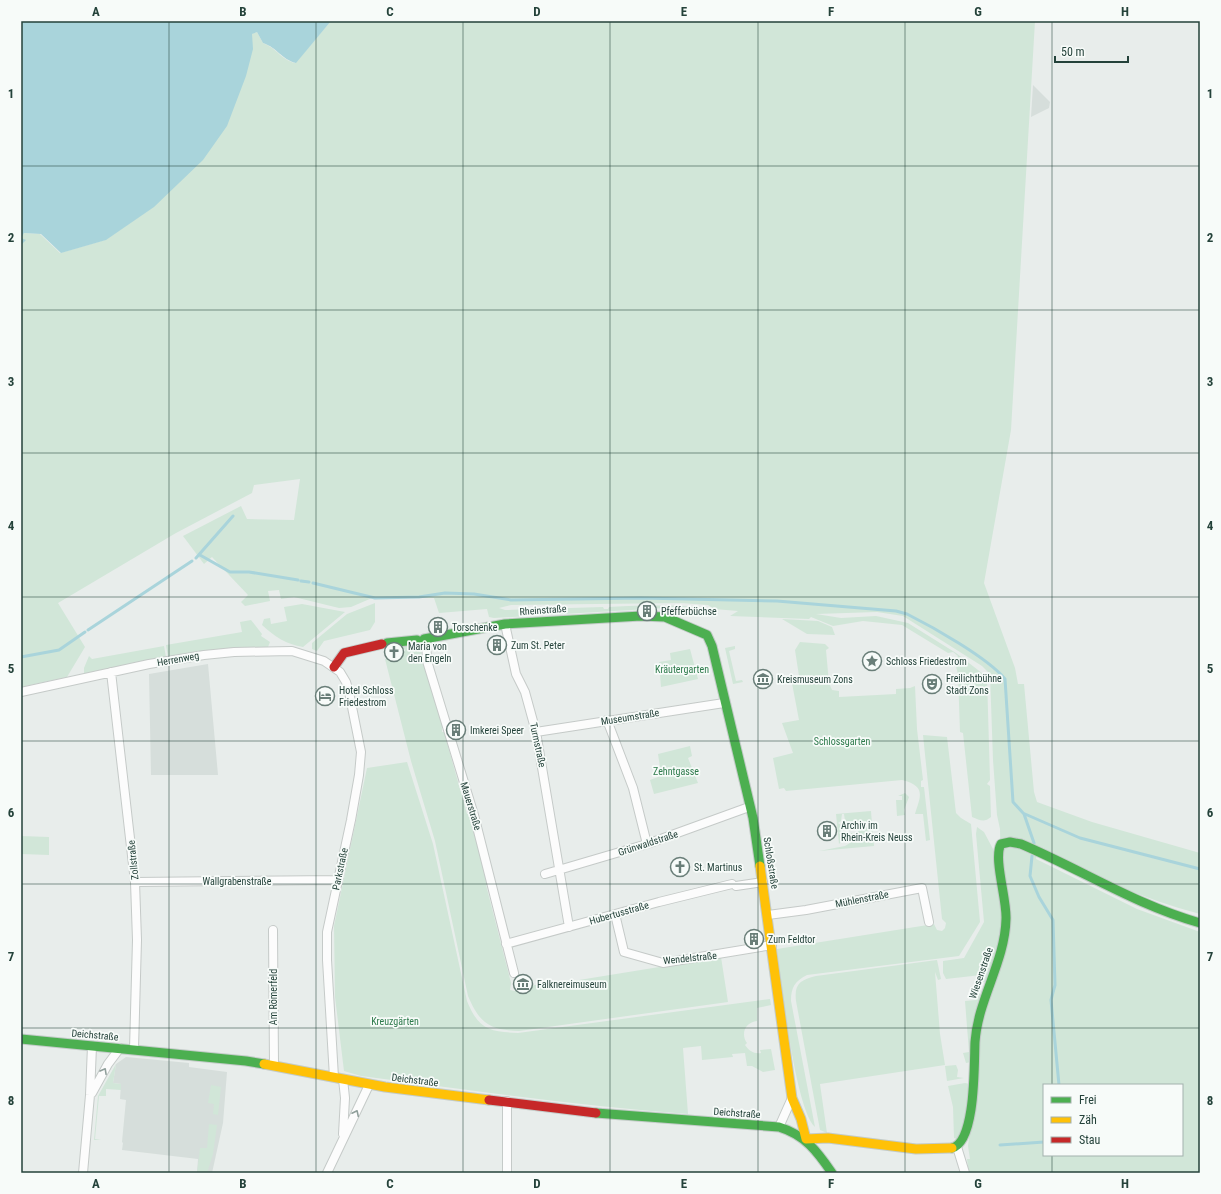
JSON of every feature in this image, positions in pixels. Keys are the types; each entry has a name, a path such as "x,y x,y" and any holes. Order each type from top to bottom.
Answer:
{"street":[{"name":"Rheinstraße","path":"334,667 344,653 385,644 423,639 505,624 610,616 665,617 707,635"},
{"name":"Turmstraße","path":"505,624 516,674 525,692 536,732 569,927"},
{"name":"Schloßstraße","path":"707,635 712,646 749,807 768,915 784,1048 792,1098 801,1119 806,1139"},
{"name":"Mauerstraße","path":"423,639 427,660 474,814 514,973"},
{"name":"Herrenweg","path":"21,692 111,672 204,655 277,650 304,654 324,661 334,667"},
{"name":"Parkstraße","path":"334,667 340,672 346,682 361,752 358,783 329,919 326,944 339,1078 345,1117 342,1140"},
{"name":"Zollstraße","path":"111,672 135,882 137,940 134,1049"},
{"name":"Museumstraße","path":"536,732 724,703"},
{"path":"607,720 633,788 647,844"},
{"name":"Grünwaldstraße","path":"545,874 647,844 749,807"},
{"name":"Wiesenstraße","path":"957,1147 965,1135 970,1112 976,1030 980,1010 1003,942 1006,918 1004,890 998,862 998,851 1002,844 1008,841 1022,845 1146,904 1182,918 1200,923"},
{"name":"Wallgrabenstraße","path":"135,882 338,880"},
{"name":"Hubertusstraße","path":"506,944 657,902 734,885 763,882"},
{"name":"Mühlenstraße","path":"768,915 806,910 922,888 929,922"},
{"name":"Wendelstraße","path":"615,914 624,952 663,963 772,946"},
{"name":"Am Römerfeld","path":"273,930 274,1065"},
{"name":"Deichstraße","path":"21,1039 211,1056 274,1065 369,1085 659,1119 780,1127 794,1131 806,1139"},
{"path":"83,1173 90,1095 92,1046"},
{"path":"90,1095 108,1064 120,1048"},
{"path":"327,1173 369,1085"},
{"path":"780,1127 792,1098"},
{"path":"507,1101 507,1173"},
{"path":"806,1139 828,1138 925,1149 950,1150 957,1147 965,1173"},
{"path":"806,1139 832,1173"}],"shaded area":[{"path":"1033,85 1050,102 1049,108 1031,117"},
{"path":"208,664 218,775 151,775 149,674"},
{"path":"126,1057 189,1063 189,1067 227,1072 223,1123 212,1173 197,1173 198,1159 122,1150 126,1100 120,1099 121,1084 113,1083 116,1064"}],"green space":[{"path":"331,21 1035,21 1011,430 984,583 1015,668 1018,684 1024,684 1034,792 1037,802 1092,822 1200,853 1200,914 1138,894 1038,851 1036,859 1137,909 1200,932 1200,1173 969,1173 967,1159 970,1159 968,1146 982,1024 1003,954 1000,829 997,815 993,760 990,674 982,666 903,616 877,612 816,614 841,618 876,616 908,623 956,653 987,677 990,780 987,784 990,786 991,817 986,820 972,817 963,733 960,732 958,674 955,663 958,656 953,652 948,653 902,625 863,621 833,626 811,617 809,619 730,616 738,611 714,609 708,605 681,603 511,605 499,608 505,610 531,609 532,612 536,612 536,609 603,607 604,609 608,609 609,607 633,606 684,606 711,610 719,614 665,608 494,618 489,617 487,609 439,613 434,598 372,598 351,607 339,608 294,597 281,599 279,590 268,591 270,601 245,606 241,602 248,595 212,557 204,564 183,536 241,506 247,519 294,520 300,479 254,485 252,493 176,533 58,603 85,647 67,677 21,687 21,237 24,233 40,234 60,253 105,240 153,207 251,34 257,32 263,43 295,63"},
{"path":"375,603 375,622 370,630 324,641 317,651 312,649 312,643 347,614"},
{"path":"302,604 345,612 303,647 291,644 281,639 262,625 264,619 270,618 271,624 287,621 284,607"},
{"path":"782,619 818,621 832,627 835,635 807,634"},
{"path":"251,620 262,634 261,636 270,642 268,647 238,648 168,657 166,645 242,632 240,622"},
{"name":"Schlossgarten","path":"800,642 825,644 829,648 826,650 829,683 832,690 839,691 839,697 896,694 896,689 915,686 917,729 923,780 921,781 921,787 924,787 930,840 926,841 923,814 915,814 920,793 915,785 910,782 902,780 786,791 784,788 779,789 773,758 793,753 782,723 799,720 791,678 799,676 795,650"},
{"path":"419,645 442,725 442,732 444,732 467,814 469,814 488,884 486,885 511,983 510,990 515,991 518,987 579,980 721,957 728,1002 519,1031 493,1027 482,1019 472,1006 468,996 435,841 411,761 385,659 402,656 405,650 402,647"},
{"path":"164,646 166,657 84,674 84,668 89,656 92,659"},
{"path":"735,646 735,649 729,651 736,681 742,680 743,682 733,684 725,648"},
{"name":"Kräutergarten","path":"690,649 698,679 661,687 659,662 671,660 670,653"},
{"path":"923,735 947,737 956,813 971,824 980,922 959,956 807,975 794,985 791,1001 815,1127 808,1115 801,1096 795,1071 777,949 934,924 937,930 942,931 945,928 946,923 942,919"},
{"name":"Zehntgasse","path":"690,746 692,756 688,758 698,783 654,794 650,780 661,774 658,754"},
{"name":"Kreuzgärten","path":"407,762 433,844 467,1001 476,1018 481,1023 492,1030 518,1033 770,999 771,1005 757,1008 757,1021 750,1023 747,1026 744,1035 747,1043 745,1045 752,1052 761,1053 760,1050 771,1049 775,1070 763,1072 752,1066 747,1066 745,1053 732,1054 733,1057 702,1060 701,1046 683,1048 688,1114 606,1107 524,1097 361,1076 344,1071 335,997 334,926 367,768"},
{"path":"905,793 909,797 904,810 905,815 897,816 896,800 902,800 902,796 898,796"},
{"path":"871,811 872,824 845,821 844,814 842,814 841,821 838,823 844,827 839,833 844,838 839,844 836,814"},
{"path":"872,826 874,846 819,851 845,846 850,843 851,833 857,833 860,829"},
{"path":"977,827 984,832 993,849 1002,911 1000,943 985,982 982,982 981,975 946,979 943,973 943,961 964,958 984,922 976,834"},
{"path":"21,836 49,837 49,855 21,854"},
{"path":"937,960 941,979 938,980 935,972 940,1034 945,1065 820,1084 827,1133 820,1130 796,1001 796,990 799,984 806,979 816,976"},
{"path":"977,992 980,994 971,1062 966,1063 963,1053 969,1052 965,1001 976,1000 975,993"},
{"path":"116,1064 113,1083 121,1084 121,1090 106,1089 106,1096 99,1096 95,1139 101,1140 94,1140 98,1096"},
{"path":"956,1065 958,1070 957,1077 964,1078 947,1081 945,1066"},
{"path":"965,1083 970,1084 963,1131 957,1139 954,1138 953,1107 948,1086"},
{"path":"211,1085 221,1087 218,1115 213,1114 214,1104 208,1103"},
{"path":"209,1124 217,1125 213,1154 207,1173 197,1173 200,1148 207,1148"}],"water":[{"path":"21,21 331,21 296,63 287,59 263,43 257,32 252,34 253,49 246,76 227,126 203,160 154,207 106,240 61,253 41,234 24,233 21,238"},
{"path":"21,238 26,240 21,245"}],"waterway":[{"path":"196,558 233,516"},
{"path":"200,555 230,572 249,572 298,580"},
{"path":"88,630 192,561"},
{"path":"301,581 309,582"},
{"path":"313,583 375,598 419,597 445,593 474,594 511,600 641,598 777,601 896,611 907,614 945,635 973,653 986,662 1005,679 1013,802 1024,814 1034,843"},
{"path":"21,657 59,650 85,632"},
{"path":"1025,814 1080,838 1200,869"},
{"path":"1032,856 1030,876 1039,897 1053,920 1055,985 1051,1000 1059,1084"},
{"path":"1000,1145 1043,1142"}],"traffic: fast":[{"path":"424,639 505,624 641,616 665,617 707,635 712,646 753,818 760,866"},
{"path":"387,643 417,640"},
{"path":"952,1148 960,1143 966,1132 970,1118 974,1084 977,1026 1005,935 1006,911 999,869 999,850 1001,844 1010,842 1021,844 1131,897 1176,916 1200,923"},
{"path":"21,1039 264,1064"},
{"path":"596,1113 779,1127 796,1134 810,1145 832,1173"}],"traffic: slow":[{"path":"760,866 792,1098 801,1119 806,1139"},
{"path":"264,1064 385,1087 489,1100"},
{"path":"806,1139 828,1138 916,1149 952,1148"}],"traffic: jam":[{"path":"334,667 344,653 382,644"},
{"path":"489,1100 596,1113"}],"place":[{"name":"Pfefferbüchse","path":"647,611"},
{"name":"Torschenke","path":"438,627"},
{"name":"Zum St. Peter","path":"497,645"},
{"name":"Maria von den Engeln","path":"394,652"},
{"name":"Schloss Friedestrom","path":"872,661"},
{"name":"Kreismuseum Zons","path":"763,679"},
{"name":"Freilichtbühne Stadt Zons","path":"932,684"},
{"name":"Hotel Schloss Friedestrom","path":"325,696"},
{"name":"Imkerei Speer","path":"456,730"},
{"name":"Archiv im Rhein-Kreis Neuss","path":"827,831"},
{"name":"St. Martinus","path":"680,867"},
{"name":"Zum Feldtor","path":"754,939"},
{"name":"Falknereimuseum","path":"523,984"}]}
